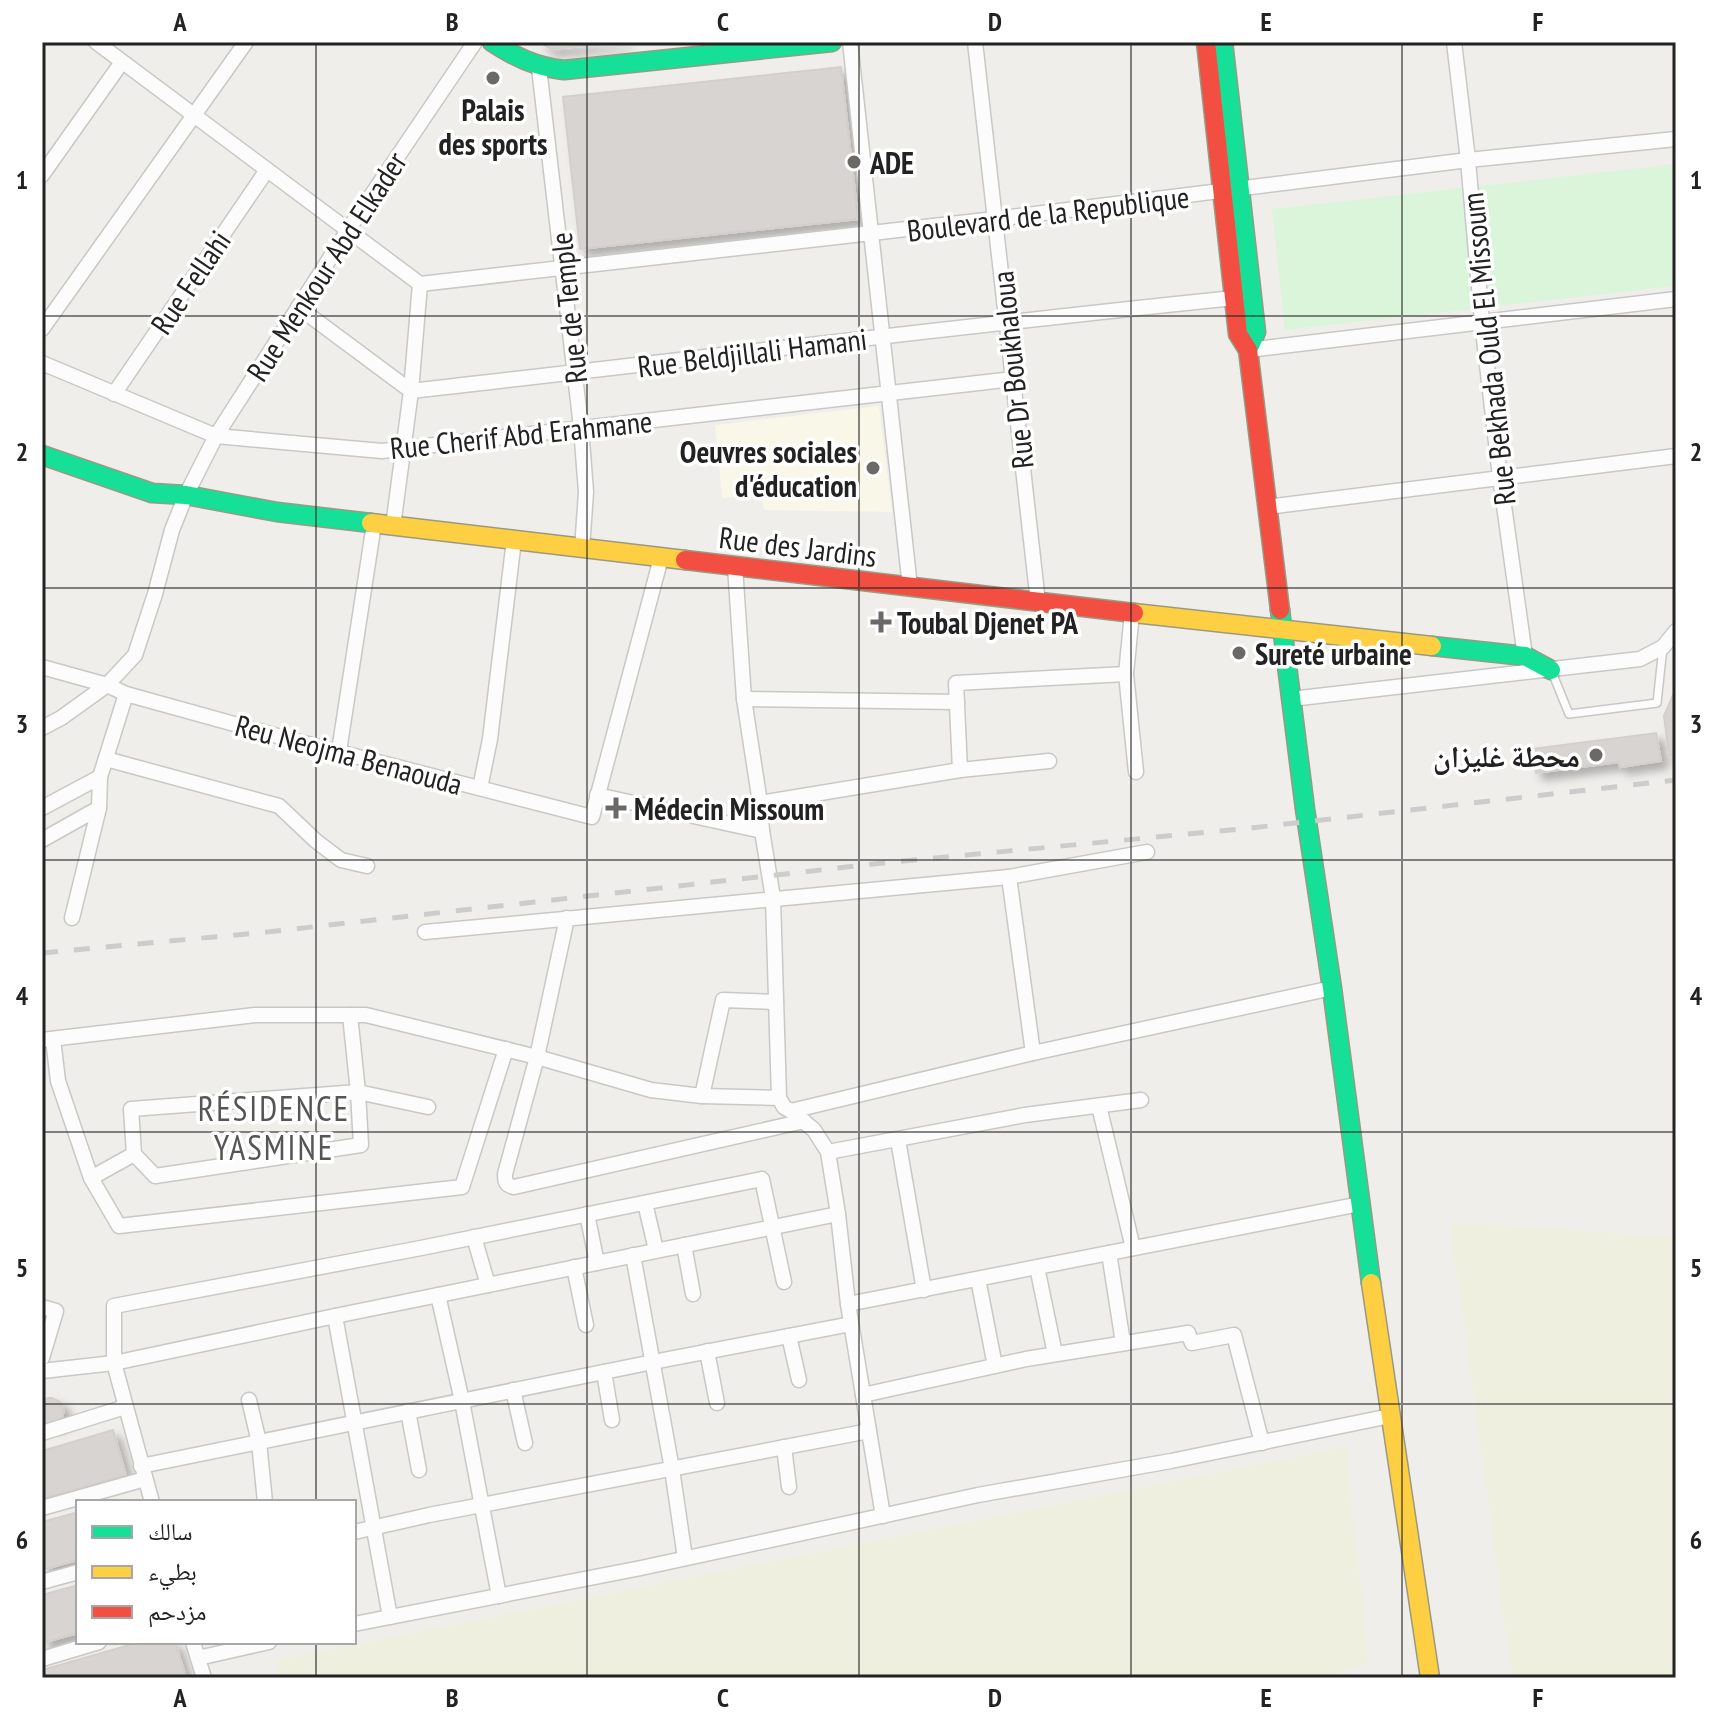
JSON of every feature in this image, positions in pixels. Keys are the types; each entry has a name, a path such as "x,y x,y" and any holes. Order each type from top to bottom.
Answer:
{"street":[{"path":"96,42 420,284 411,391 402,448 383,525 339,751"},
{"path":"42,329 246,42"},
{"name":"Rue Menkour Abd Elkader","path":"42,728 107,685 135,655 172,530 216,436 348,230 475,42"},
{"path":"492,42 517,59 539,68 564,70 832,42"},
{"path":"850,42 910,587"},
{"name":"Rue Dr Boukhaloua","path":"975,42 1038,602"},
{"path":"1206,42 1238,334 1248,350 1305,809 1430,1678"},
{"path":"1223,42 1256,332 1248,350"},
{"name":"Rue Bekhada Ould El Missoum","path":"1454,42 1482,322 1525,656"},
{"path":"42,175 122,62"},
{"name":"Rue de Temple","path":"539,68 581,427 586,492 582,549"},
{"name":"Boulevard de la Republique","path":"420,284 871,234 1468,160 1676,139"},
{"name":"Rue Fellahi","path":"114,394 267,170"},
{"name":"Rue Beldjillali Hamani","path":"411,391 1006,321 1234,298"},
{"path":"1248,350 1676,299"},
{"path":"298,307 411,391"},
{"name":"Rue Cherif Abd Erahmane","path":"42,363 216,436 382,451 1013,379"},
{"name":"Rue des Jardins","path":"42,455 152,493 186,495 277,512 1525,656 1551,670"},
{"path":"1267,507 1676,456"},
{"path":"480,788 490,739 514,540"},
{"path":"661,558 597,795 762,831"},
{"path":"735,567 744,699 773,898 779,1098 784,1107 814,1130 828,1152 851,1324 883,1516"},
{"path":"1132,613 1126,674 1136,772"},
{"path":"1291,699 1640,659 1663,647 1676,631"},
{"name":"Reu Neojma Benaouda","path":"42,667 107,685 126,694 592,817 597,795"},
{"path":"960,770 956,683 1126,674"},
{"path":"72,918 99,808 100,777 126,694"},
{"path":"744,699 957,702"},
{"path":"106,759 279,806 341,860 367,866"},
{"path":"760,803 960,770 1049,761"},
{"path":"42,808 100,777"},
{"path":"42,840 99,808"},
{"path":"425,932 1009,877 1147,852"},
{"path":"1009,877 1033,1053"},
{"path":"567,918 537,1057 505,1174 508,1185 514,1187 804,1121"},
{"path":"791,1111 1033,1053 1332,988"},
{"path":"702,1096 723,1000 776,1002"},
{"path":"506,1049 462,1187 119,1226 91,1178 47,1040 255,1015 366,1015 506,1049 537,1057 651,1090 702,1096 779,1098"},
{"path":"350,1015 358,1092 361,1145 155,1176 134,1154 131,1109 358,1092 428,1107"},
{"path":"828,1152 1025,1115 1141,1100"},
{"path":"1099,1106 1133,1248"},
{"path":"898,1140 924,1290"},
{"path":"91,1178 134,1154"},
{"path":"151,1500 114,1363 114,1306 762,1179 784,1282"},
{"path":"645,1203 656,1250"},
{"path":"848,1304 1360,1204"},
{"path":"587,1214 597,1263"},
{"path":"42,1371 114,1363 838,1214"},
{"path":"474,1237 488,1285"},
{"path":"684,1245 693,1294"},
{"path":"1109,1253 1123,1343"},
{"path":"633,1255 685,1558"},
{"path":"574,1267 586,1325"},
{"path":"1037,1267 1055,1354"},
{"path":"978,1279 995,1366"},
{"path":"438,1295 462,1401 499,1596"},
{"path":"42,1307 56,1311 42,1358"},
{"path":"335,1316 390,1617"},
{"path":"42,1508 143,1472 259,1442 851,1324"},
{"path":"863,1395 1055,1354 1123,1343 1188,1333 1192,1343 1234,1335 1262,1443"},
{"path":"789,1336 799,1380"},
{"path":"707,1351 717,1403"},
{"path":"604,1372 612,1420"},
{"path":"513,1390 525,1443"},
{"path":"249,1400 259,1442 265,1500"},
{"path":"42,1433 125,1407"},
{"path":"408,1411 419,1470"},
{"path":"356,1624 978,1495 1171,1461 1390,1416"},
{"path":"356,1532 869,1431"},
{"path":"784,1447 789,1487"},
{"path":"42,1582 76,1573"},
{"path":"42,1659 92,1644"},
{"path":"194,1644 203,1678"},
{"path":"198,1658 260,1644"}],"lane":[{"path":"1551,670 1569,714 1657,703 1663,647"}],"shaded area":[{"path":"879,406 892,512 764,510 761,494 722,498 715,425"}],"green space":[{"path":"1676,164 1676,286 1285,330 1272,209"},
{"path":"1450,1222 1660,1236 1676,1233 1676,1678 1512,1678"},
{"path":"1346,1447 1369,1664 1319,1678 278,1678 276,1660"}],"building":[{"path":"539,42 627,42 551,49"},
{"path":"841,67 858,219 580,249 563,97"},
{"path":"1676,688 1676,754 1669,755 1664,716"},
{"name":"محطة غليزان","path":"1656,733 1661,761 1620,767 1619,762 1536,773 1531,749"},
{"path":"48,1398 60,1402 64,1410 59,1422 50,1425 42,1422 42,1401"},
{"path":"113,1430 126,1475 42,1499 42,1451"},
{"path":"76,1513 76,1561 42,1570 42,1522"},
{"path":"76,1586 76,1634 42,1643 42,1595"},
{"path":"133,1644 176,1644 186,1677 42,1678 42,1670"}],"railway":[{"path":"42,953 267,932 892,862 1242,829 1676,780"}],"traffic: fast":[{"path":"492,42 526,60 564,70 832,42"},
{"path":"1223,42 1256,332 1248,350"},
{"path":"42,455 152,493 186,495 277,512 371,523"},
{"path":"1280,610 1371,1283"},
{"path":"1432,646 1525,656 1551,670"}],"traffic: slow":[{"path":"371,523 685,560"},
{"path":"1134,613 1432,646"},
{"path":"1371,1283 1430,1678"}],"traffic: jam":[{"path":"1206,42 1238,334 1248,350 1280,610"},
{"path":"685,560 1134,613"}],"place":[{"name":"Palais des sports","path":"493,78"},
{"name":"ADE","path":"854,162"},
{"name":"Oeuvres sociales d'éducation","path":"873,468"},
{"name":"Toubal Djenet PA","path":"881,622"},
{"name":"Sureté urbaine","path":"1239,653"},
{"name":"محطة غليزان","path":"1596,755"},
{"name":"Médecin Missoum","path":"616,808"}],"district":[{"name":"RÉSIDENCE YASMINE","path":"274,1128"}]}
